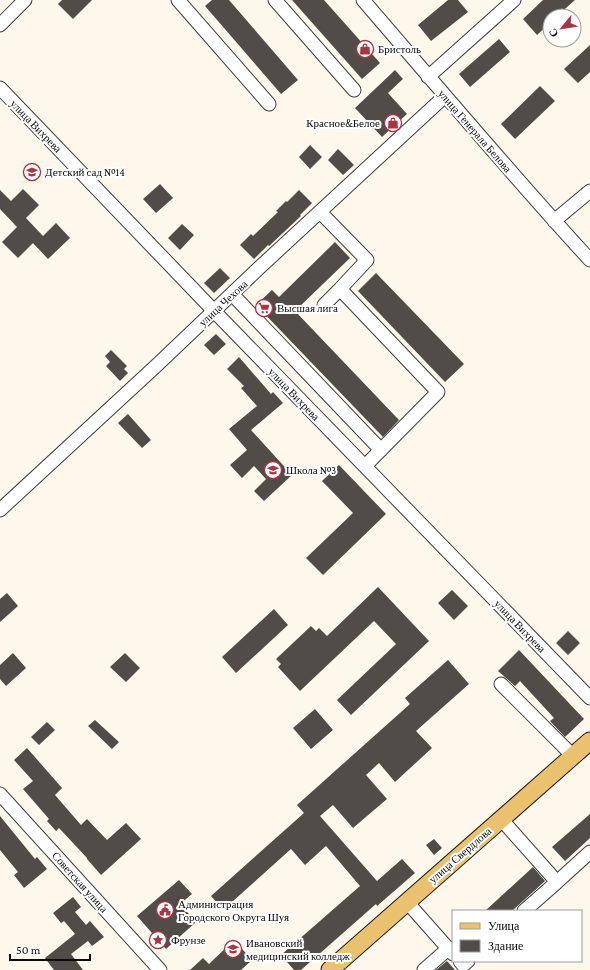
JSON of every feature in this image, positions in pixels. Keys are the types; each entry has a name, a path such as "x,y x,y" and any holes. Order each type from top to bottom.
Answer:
{"main road":[{"name":"улица Свердлова","path":"330,970 590,741"}],"street":[{"path":"0,25 26,0"},
{"path":"178,0 269,104"},
{"path":"275,0 354,90"},
{"name":"улица Генерала Белова","path":"363,0 554,221 589,258"},
{"path":"428,77 514,0"},
{"name":"улица Вихрева","path":"0,88 214,311 590,698"},
{"name":"улица Чехова","path":"0,510 157,366 232,294 445,96"},
{"path":"554,221 590,191"},
{"path":"320,212 367,260 324,305"},
{"path":"340,289 438,392 365,466"},
{"path":"232,294 381,450"},
{"path":"501,684 573,756"},
{"name":"Советская улица","path":"2,799 160,970"},
{"path":"501,819 557,882"},
{"path":"525,910 590,852"},
{"path":"407,902 451,951 424,970"}],"building":[{"path":"62,0 92,0 73,19 58,4"},
{"path":"212,0 229,0 298,80 281,94 205,6"},
{"path":"292,0 324,0 380,63 362,79"},
{"path":"448,0 458,0 468,12 431,41 418,25"},
{"path":"543,0 575,0 566,8 542,8 542,30 537,35 523,19"},
{"path":"499,39 510,52 470,87 459,74"},
{"path":"590,45 590,72 578,83 564,69"},
{"path":"395,70 403,79 388,93 407,114 382,137 355,108"},
{"path":"540,86 555,101 515,139 501,124"},
{"path":"310,145 322,157 310,169 299,157"},
{"path":"338,149 354,165 343,175 328,160"},
{"path":"160,184 173,198 156,213 143,199"},
{"path":"23,189 39,205 26,218 43,236 56,223 70,238 48,259 33,243 18,258 2,242 17,227 0,209 0,190 11,201"},
{"path":"299,190 312,203 300,215 301,216 254,259 240,245 251,234 253,236 278,212 276,211 286,201 287,202"},
{"path":"182,224 194,235 180,250 168,238"},
{"path":"335,242 350,258 295,311 399,420 383,437 256,305 272,290 279,297"},
{"path":"220,268 230,278 214,293 204,283"},
{"path":"376,273 464,364 445,382 358,291"},
{"path":"216,334 226,344 214,355 204,345"},
{"path":"111,350 127,366 124,369 128,373 120,381 106,366 110,362 105,356"},
{"path":"239,357 271,394 273,392 283,403 251,430 292,475 264,501 254,491 266,479 254,466 242,478 230,465 247,450 229,429 257,406 241,388 244,386 227,369"},
{"path":"128,414 151,440 142,448 118,423"},
{"path":"339,465 386,514 323,575 306,558 353,513 322,481"},
{"path":"378,587 429,641 351,715 337,700 396,644 374,621 300,691 278,667 281,664 276,659 311,626 316,631 319,628 327,636"},
{"path":"452,590 468,606 454,620 438,603"},
{"path":"7,593 18,606 0,622 0,599"},
{"path":"274,609 288,625 236,673 222,657"},
{"path":"568,631 580,643 568,655 556,643"},
{"path":"519,650 584,719 565,737 550,721 554,718 520,681 515,686 498,671"},
{"path":"13,653 26,668 6,686 0,679 0,665"},
{"path":"125,653 140,668 126,682 110,667"},
{"path":"448,660 469,684 416,731 432,748 395,782 379,763 366,775 387,799 353,828 333,805 320,816 377,881 402,859 415,873 377,906 376,904 301,970 294,970 281,955 360,886 326,846 305,865 291,849 223,910 211,896 304,813 297,805 410,704 405,698"},
{"path":"315,709 333,730 311,749 293,728"},
{"path":"95,720 119,742 112,749 88,726"},
{"path":"47,722 55,730 39,745 31,737"},
{"path":"27,748 62,788 55,795 81,825 87,819 107,840 126,823 141,839 101,875 59,828 56,831 47,821 49,819 23,789 33,781 14,760"},
{"path":"590,814 590,838 565,861 552,847"},
{"path":"0,816 35,859 37,857 47,869 24,888 14,875 18,872 0,850"},
{"path":"434,839 442,848 434,855 426,845"},
{"path":"533,867 545,881 513,910 486,910"},
{"name":"Администрация Городского Округа Шуя","path":"179,880 192,894 180,904 196,922 166,949 137,916"},
{"path":"73,897 81,907 75,912 86,925 90,921 104,937 92,946 88,941 71,954 83,970 54,970 45,958 75,934 64,921 61,923 53,913"},
{"name":"Ивановский медицинский колледж","path":"234,940 252,960 241,970 190,970 203,958 209,964"},
{"path":"447,961 455,970 436,970"}],"place":[{"name":"Бристоль","path":"365,49"},
{"name":"Красное&Белое","path":"393,123"},
{"name":"Детский сад №14","path":"32,172"},
{"name":"Высшая лига","path":"264,308"},
{"name":"Школа №3","path":"273,470"},
{"name":"Администрация Городского Округа Шуя","path":"165,910"},
{"name":"Фрунзе","path":"158,940"},
{"name":"Ивановский медицинский колледж","path":"233,949"}]}
